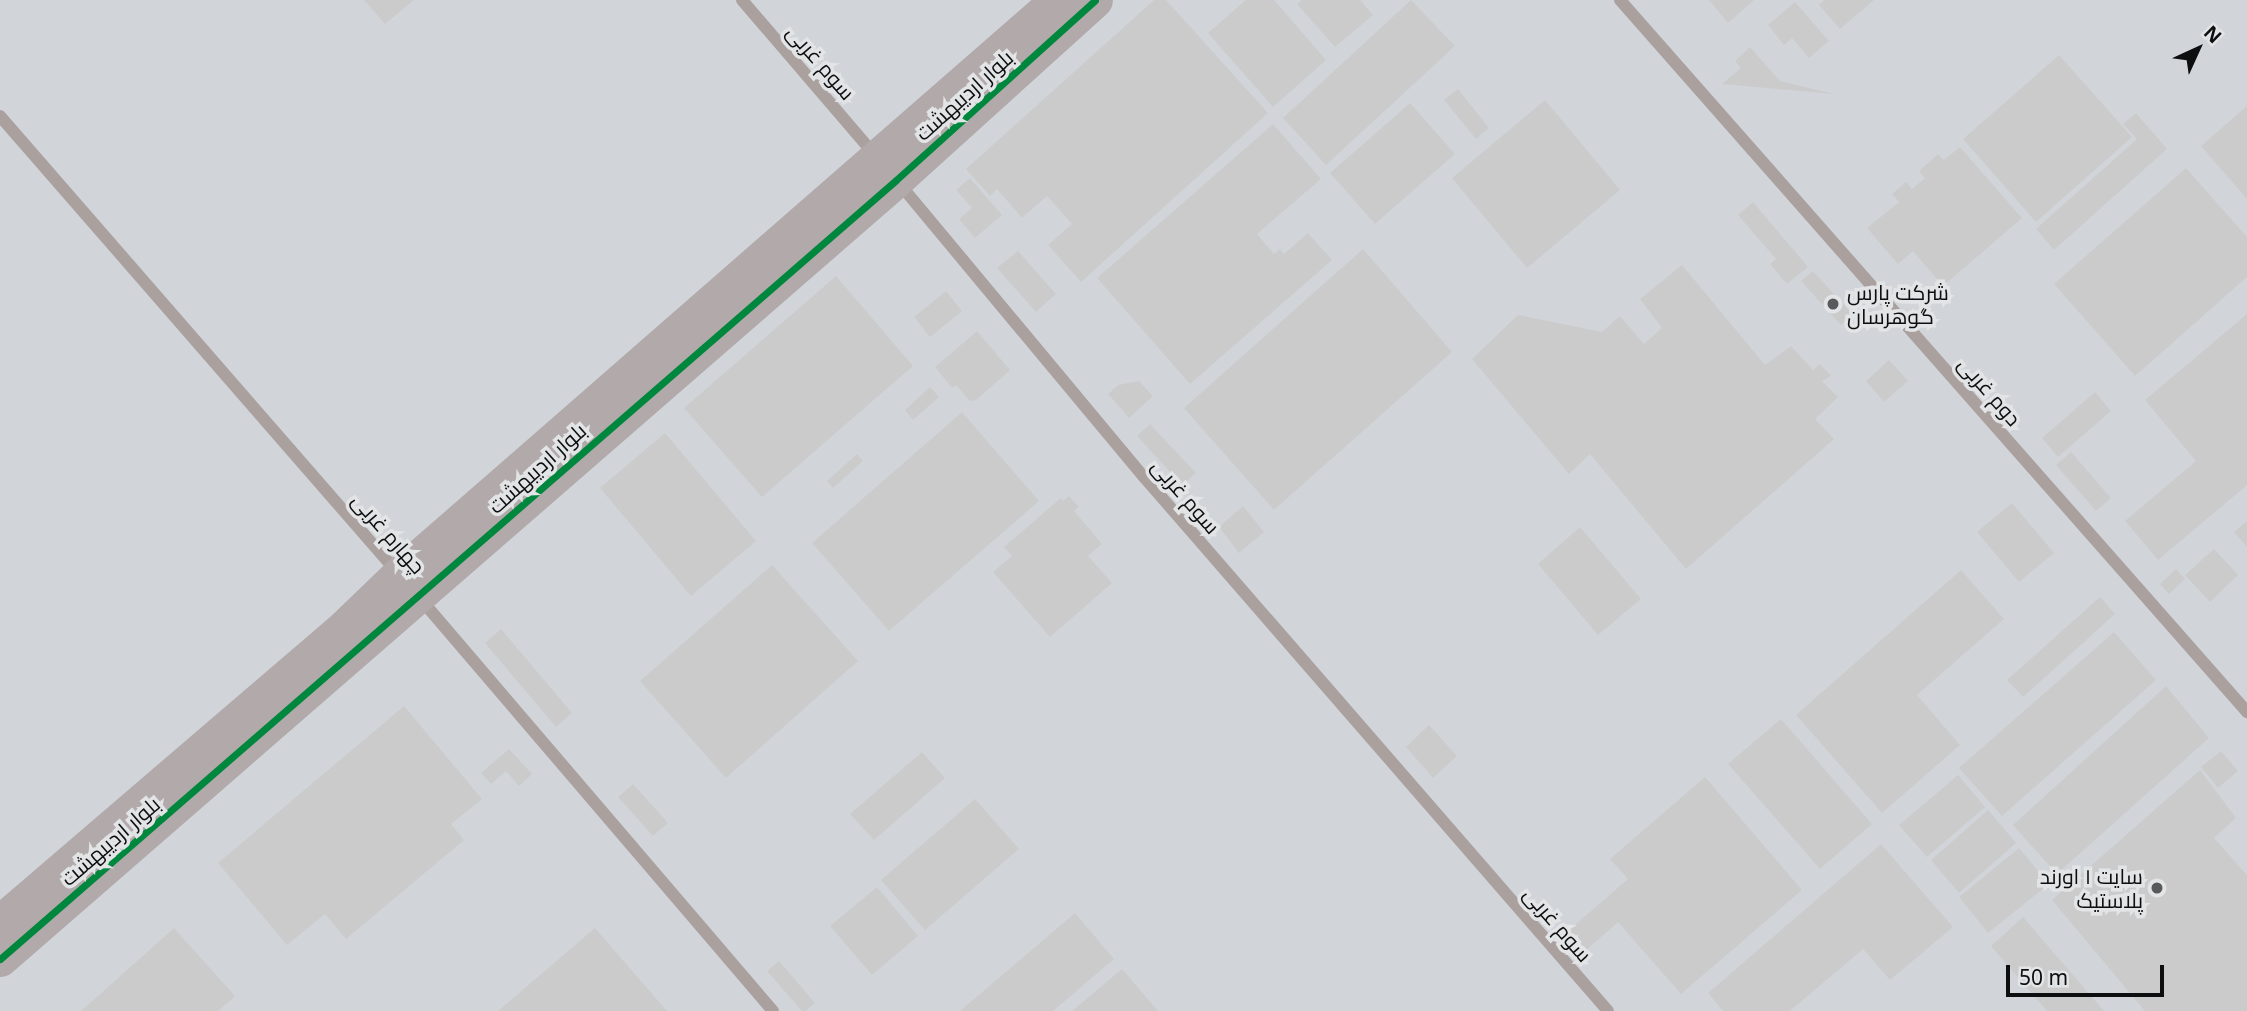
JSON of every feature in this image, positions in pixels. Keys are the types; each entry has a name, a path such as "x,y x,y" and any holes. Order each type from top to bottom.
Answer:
{"street":[{"name":"بلوار اردیبهشت","path":"0,959 409,585 654,386 887,169 1057,0"},
{"name":"بلوار اردیبهشت","path":"887,169 1095,0"},
{"name":"بلوار اردیبهشت","path":"0,922 344,627 409,585"}],"lane":[{"name":"سوم غربی","path":"742,0 1144,477 1608,1011"},
{"name":"دوم غربی","path":"1620,0 2247,712"},
{"name":"چهارم غربی","path":"0,116 409,585 773,1011"}],"shaded area":[{"path":"0,0 2247,0 2247,1011 0,1011"}],"building":[{"path":"364,0 414,0 385,24"},
{"path":"1154,0 1166,0 1268,113 1081,282 1048,245 1072,224 1047,196 1022,218 997,189 990,196 966,169"},
{"path":"1246,0 1274,0 1326,60 1273,107 1208,33"},
{"path":"1302,0 1360,0 1373,15 1335,47 1297,4"},
{"path":"1411,0 1455,46 1326,165 1283,118"},
{"path":"1709,0 1754,0 1728,23"},
{"path":"1824,0 1874,0 1840,29 1819,5"},
{"path":"1795,2 1829,41 1809,58 1792,38 1784,45 1768,25"},
{"path":"1750,47 1780,81 1834,94 1722,84 1741,68 1735,61"},
{"path":"2059,55 2132,137 2036,222 1963,139"},
{"path":"1458,89 1489,128 1476,139 1444,100"},
{"path":"1545,100 1620,190 1527,268 1452,178"},
{"path":"1410,103 1455,154 1375,224 1330,173"},
{"path":"2247,106 2247,199 2201,146"},
{"path":"2136,113 2167,149 2054,250 2036,229 2137,139 2123,124"},
{"path":"1273,124 1321,179 1257,234 1274,254 1280,249 1284,254 1308,233 1332,260 1190,384 1097,278"},
{"path":"1960,147 2022,218 1943,286 1913,251 1898,264 1867,228 1899,202 1892,194 1906,182 1912,189 1925,178 1919,171 1938,154 1944,160"},
{"path":"2186,168 2247,237 2247,277 2135,376 2054,284"},
{"path":"970,178 1002,215 975,238 959,219 972,208 956,190"},
{"path":"1753,202 1808,267 1787,284 1770,264 1776,259 1738,215"},
{"path":"1363,249 1452,352 1274,510 1184,408"},
{"path":"1018,251 1056,294 1036,312 997,268"},
{"path":"1682,265 1765,365 1791,346 1813,370 1820,364 1831,376 1822,381 1838,397 1815,419 1834,439 1686,569 1590,454 1569,474 1472,359 1518,315 1602,332 1620,316 1644,344 1662,328 1640,299"},
{"path":"1813,271 1852,314 1841,325 1801,281"},
{"path":"836,276 913,366 762,497 684,408"},
{"path":"946,291 962,311 930,337 914,317"},
{"path":"2247,314 2247,485 2158,560 2125,521 2196,461 2145,400"},
{"path":"977,331 1010,370 976,400 970,401 956,385 952,388 935,367"},
{"path":"1889,360 1908,381 1884,402 1866,381"},
{"path":"1139,381 1153,396 1129,418 1108,394 1118,385"},
{"path":"930,387 939,397 913,420 905,410"},
{"path":"2095,392 2111,411 2058,457 2042,438"},
{"path":"962,412 1039,501 889,631 812,543"},
{"path":"1150,424 1196,473 1182,485 1137,436"},
{"path":"665,433 756,541 691,596 600,488"},
{"path":"2071,452 2111,498 2096,511 2056,465"},
{"path":"857,454 863,461 833,488 827,481"},
{"path":"1069,496 1079,507 1074,511 1102,544 1088,556 1112,583 1050,637 993,572 1012,556 1004,547 1061,498 1063,501"},
{"path":"2012,503 2054,553 2019,582 1977,532"},
{"path":"1243,506 1264,532 1239,553 1219,527"},
{"path":"2247,521 2247,547 2234,532"},
{"path":"1580,527 1641,599 1598,635 1538,564"},
{"path":"2214,549 2238,575 2210,602 2185,575"},
{"path":"772,565 858,661 726,778 640,681"},
{"path":"2176,569 2185,579 2169,594 2160,584"},
{"path":"1961,570 2004,619 1917,695 1960,745 1882,813 1796,715"},
{"path":"2100,597 2115,614 2023,697 2007,680"},
{"path":"501,629 572,713 556,727 485,643"},
{"path":"2114,632 2156,680 2002,816 1959,768"},
{"path":"2166,686 2209,738 2057,874 2013,825"},
{"path":"404,706 482,799 451,824 464,840 346,939 325,914 287,945 218,863"},
{"path":"1781,719 1872,824 1820,869 1728,764"},
{"path":"1429,725 1457,756 1433,778 1406,747"},
{"path":"509,749 532,774 519,786 506,771 491,784 481,773"},
{"path":"2221,751 2238,771 2218,788 2201,767"},
{"path":"922,752 945,778 874,840 850,814"},
{"name":"سایت ۱ اورند پلاستیک","path":"2200,770 2236,818 2214,838 2247,875 2247,1011 2145,1011 2052,900"},
{"path":"1958,775 1985,807 1927,857 1899,825"},
{"path":"1705,777 1802,890 1681,994 1618,922 1585,951 1568,931 1628,879 1610,859"},
{"path":"633,784 668,823 653,836 618,797"},
{"path":"975,799 1019,849 925,930 881,880"},
{"path":"1988,810 2016,843 1959,893 1931,860"},
{"path":"1881,844 1953,927 1890,980 1863,949 1790,1011 1723,1011 1708,993"},
{"path":"2019,848 2049,884 1988,933 1959,897"},
{"path":"877,887 918,936 872,975 830,926"},
{"path":"1075,913 1114,959 1053,1011 960,1011"},
{"path":"2023,917 2104,1011 2047,1011 1991,946"},
{"path":"174,928 235,996 218,1011 81,1011"},
{"path":"595,928 667,1011 498,1011"},
{"path":"779,961 815,1003 806,1011 802,1011 767,971"},
{"path":"1122,969 1158,1011 1072,1011"}],"cycle path":[{"path":"0,959 896,180 1095,0"}],"place":[{"name":"شرکت پارس گوهرسان","path":"1833,304"},
{"name":"سایت ۱ اورند پلاستیک","path":"2157,888"}]}
